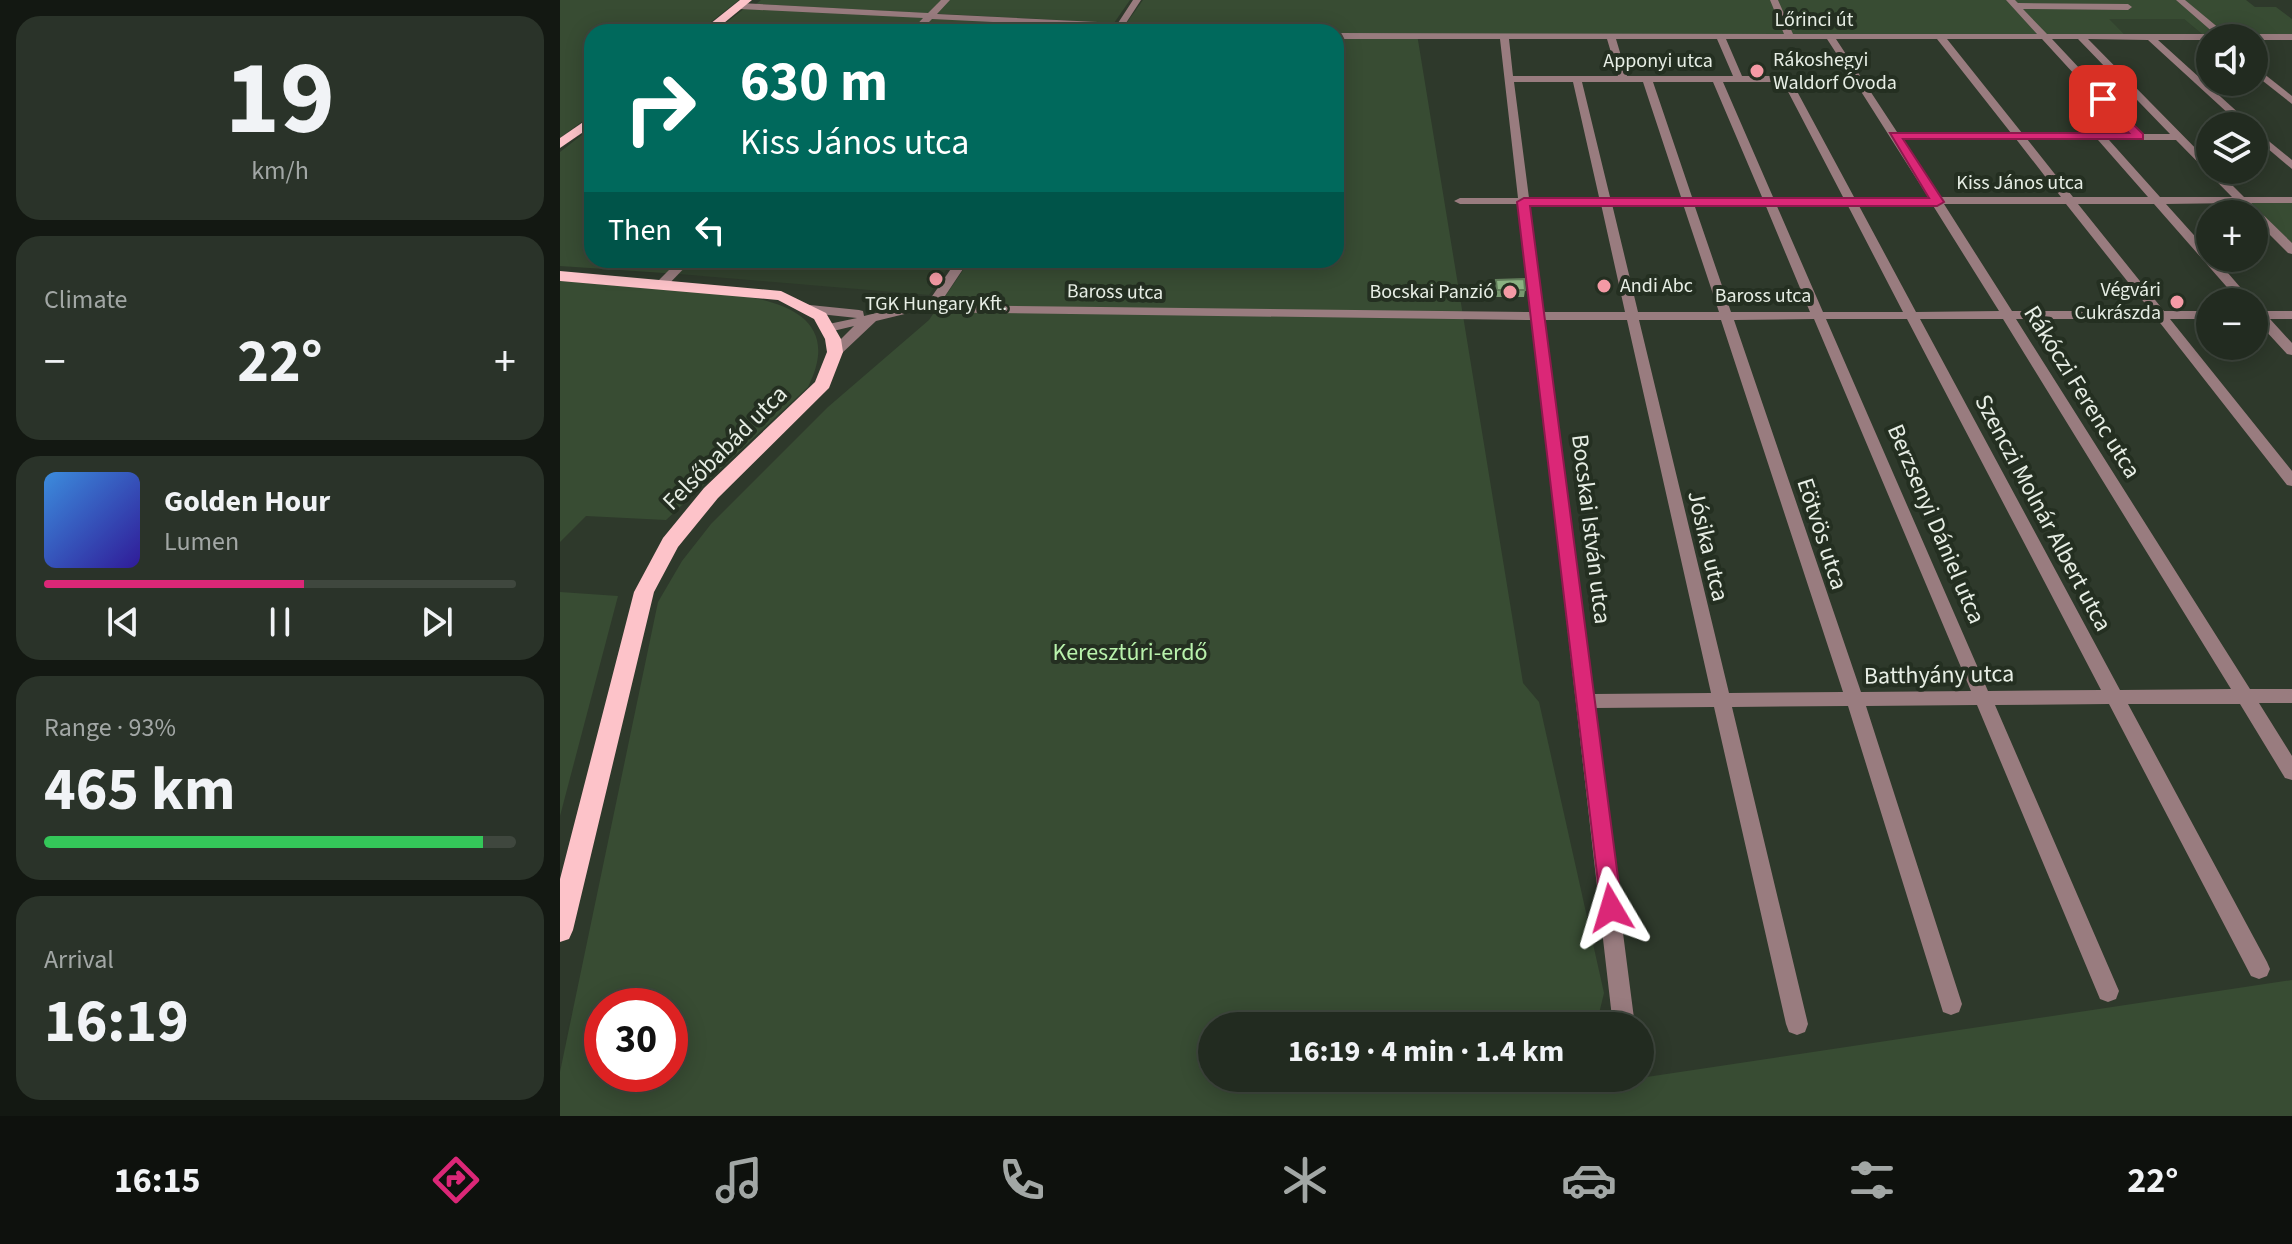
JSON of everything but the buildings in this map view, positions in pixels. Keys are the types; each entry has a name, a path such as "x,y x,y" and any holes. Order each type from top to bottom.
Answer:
{"main road":[{"path":"716,24 744,3"},
{"path":"560,144 584,126"},
{"name":"Baross utca","path":"560,276 756,292 792,300 810,309 829,328"},
{"path":"829,328 835,352"},
{"name":"Felsőbabád utca","path":"560,930 644,592 659,560 711,493 813,397 830,372 835,352"}],"street":[{"path":"922,24 946,0"},
{"path":"1121,24 1137,0"},
{"path":"1774,0 1790,38"},
{"path":"2180,0 2209,24"},
{"path":"744,3 1046,24"},
{"path":"2013,3 2128,7"},
{"path":"2013,3 2138,137"},
{"name":"Lőrinci út","path":"1344,36 2196,38"},
{"path":"2150,37 2233,112"},
{"name":"Lőrinci út","path":"2268,37 2292,37"},
{"path":"2280,37 2292,46"},
{"name":"Bocskai István utca","path":"1504,38 1622,1012"},
{"path":"1611,38 1623,78"},
{"path":"1721,38 1739,79"},
{"name":"Rákóczi Ferenc utca","path":"1831,38 1937,202 2292,772"},
{"path":"1941,38 2292,481"},
{"path":"2081,38 2196,154"},
{"name":"Apponyi utca","path":"1507,79 1857,79"},
{"name":"Jósika utca","path":"1577,79 1797,1024"},
{"name":"Eötvös utca","path":"1647,79 1852,700 1893,815 1951,1004"},
{"name":"Berzsenyi Dániel utca","path":"1717,79 2108,991"},
{"name":"Szenczi Molnár Albert utca","path":"1786,79 2259,969"},
{"path":"2268,81 2292,101"},
{"path":"1894,135 2178,137"},
{"path":"2100,136 2235,288"},
{"path":"2268,145 2292,166"},
{"path":"2226,184 2241,200"},
{"name":"Kiss János utca","path":"1460,201 2196,200"},
{"name":"Kiss János utca","path":"2268,200 2292,200"},
{"path":"2268,226 2292,250"},
{"path":"661,285 678,268"},
{"path":"931,307 958,268"},
{"name":"Baross utca","path":"810,309 849,314 931,307 998,311 1538,316 2196,315"},
{"path":"835,352 855,331 885,312"},
{"name":"Baross utca","path":"829,328 885,312"},
{"path":"2268,314 2292,315"},
{"path":"2268,326 2292,351"},
{"name":"Batthyány utca","path":"1586,701 2292,696"}],"shaded area":[{"path":"2107,19 2184,19 2196,29 2196,34 2124,34"},
{"path":"685,268 948,268 929,295 679,274"}],"green space":[{"path":"560,0 739,0 708,24 584,24 584,120 560,138"},
{"path":"761,0 1130,0 1114,23 756,4"},
{"name":"Keresztúri-erdő","path":"1143,0 2246,0 2255,7 2276,7 2292,19 2292,35 2268,35 2268,24 2196,24 2196,29 2184,19 2109,19 2124,34 1417,34 1523,683 1539,702 1604,993 1599,1012 1198,1012 1198,1092 1654,1092 1654,1076 2292,980 2292,1116 560,1116 560,1072 658,602 682,561 711,524 828,407 929,320 965,268 1344,268 1344,24 1126,24"},
{"path":"745,8 1055,24 724,24"},
{"path":"584,133 584,268 560,266 560,152"},
{"path":"2268,200 2292,200 2292,250 2268,226"},
{"path":"590,268 685,268 679,274"},
{"path":"560,281 728,294 781,306 802,317 815,334 818,357 808,387 666,520 586,516 560,542"},
{"path":"560,592 618,596 560,816"}],"place":[{"name":"Rákoshegyi Waldorf Óvoda","path":"1757,71"},
{"name":"TGK Hungary Kft.","path":"936,279"},
{"name":"Andi Abc","path":"1604,286"},
{"name":"Bocskai Panzió","path":"1510,292"},
{"name":"Végvári Cukrászda","path":"2177,302"}],"route":[{"path":"1611,908 1524,202 1937,202 1894,135 2138,137 2103,99"}]}
